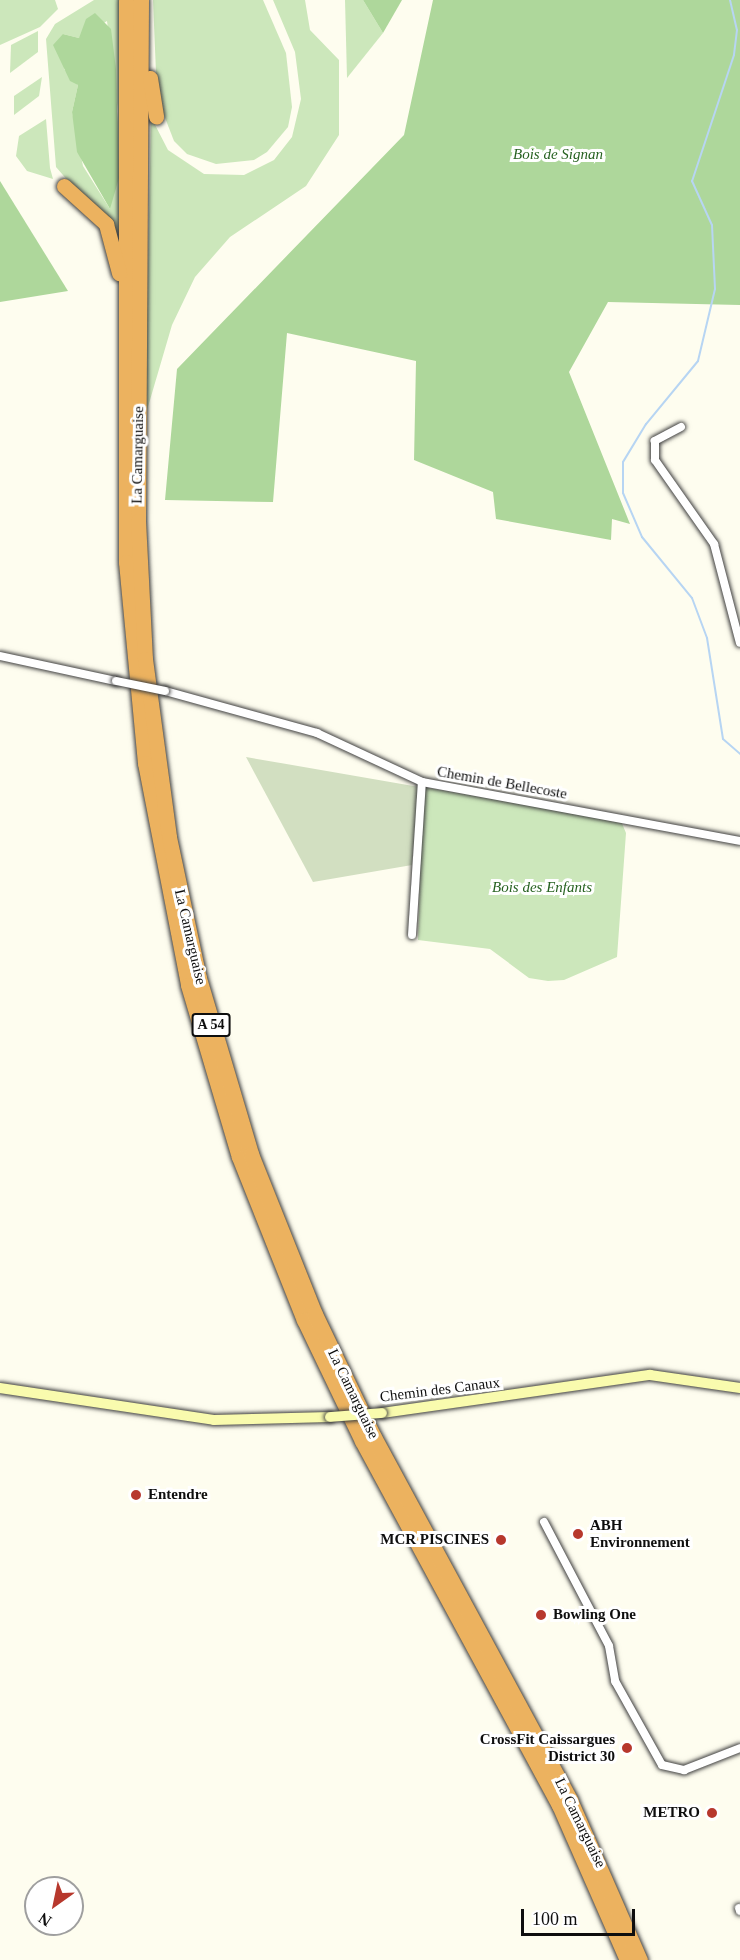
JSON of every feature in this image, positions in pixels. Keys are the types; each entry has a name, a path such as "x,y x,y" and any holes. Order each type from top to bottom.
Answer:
{"highway":[{"name":"La Camarguaise","path":"126,0 124,440 132,650 146,773 180,954 225,1113 276,1255 332,1381 559,1805 627,1960"},
{"name":"La Camarguaise","path":"141,0 139,565 145,659 171,847 201,988 251,1154 344,1377 570,1800 640,1960"},
{"path":"141,0 156,117"},
{"path":"64,186 101,216 116,249 124,440"},
{"path":"139,565 143,491"}],"main road":[{"name":"Chemin des Canaux","path":"0,1388 204,1420 330,1417 382,1413 640,1376 740,1388"}],"street":[{"path":"681,427 655,441 655,460 714,544 740,643"},
{"name":"Chemin de Bellecoste","path":"0,656 165,691 317,733 422,782 740,841"},
{"path":"412,935 422,782"},
{"path":"544,1522 609,1646 615,1681 662,1765 684,1770 740,1748"}],"green space":[{"path":"0,0 55,0 58,9 40,27 0,45"},
{"path":"94,0 119,0 120,241 56,167 46,39 55,24","holes":["107,21 118,111 110,209 83,166 72,112 78,85 64,69 63,34 79,38"]},
{"path":"153,0 263,0 286,53 292,107 288,127 267,152 254,160 216,164 187,154 174,141 157,97"},
{"path":"273,0 305,0 310,30 339,60 339,135 306,186 230,237 195,277 172,325 145,417 151,117 168,150 204,174 244,175 274,160 292,137 301,99 295,52"},
{"path":"345,0 363,0 383,33 347,78"},
{"path":"363,0 402,0 383,33"},
{"name":"Bois de Signan","path":"433,0 740,0 740,305 608,302 569,372 630,524 612,519 611,540 496,519 493,492 414,460 416,361 287,333 273,502 165,500 177,369 404,135"},
{"path":"95,13 111,29 116,69 119,178 110,209 77,152 72,112 78,85 70,81 53,45 63,34 79,38 86,19"},
{"path":"38,31 38,52 10,73 11,45"},
{"path":"42,77 39,96 14,115 14,96"},
{"path":"46,119 53,179 27,171 16,156 19,136"},
{"path":"0,181 68,291 0,302"},
{"path":"246,757 419,787 412,865 313,882"},
{"name":"Bois des Enfants","path":"423,787 621,821 626,833 617,957 564,980 548,981 529,978 490,949 418,940"}],"waterway":[{"path":"730,0 737,30 734,55 692,181 712,225 715,289 698,361 646,424 623,462 623,493 642,537 692,598 707,638 723,739 740,754"}],"place":[{"name":"Entendre","path":"136,1495"},
{"name":"ABH Environnement","path":"578,1534"},
{"name":"MCR PISCINES","path":"501,1540"},
{"name":"Bowling One","path":"541,1615"},
{"name":"CrossFit Caissargues District 30","path":"627,1748"},
{"name":"METRO","path":"712,1813"}]}
